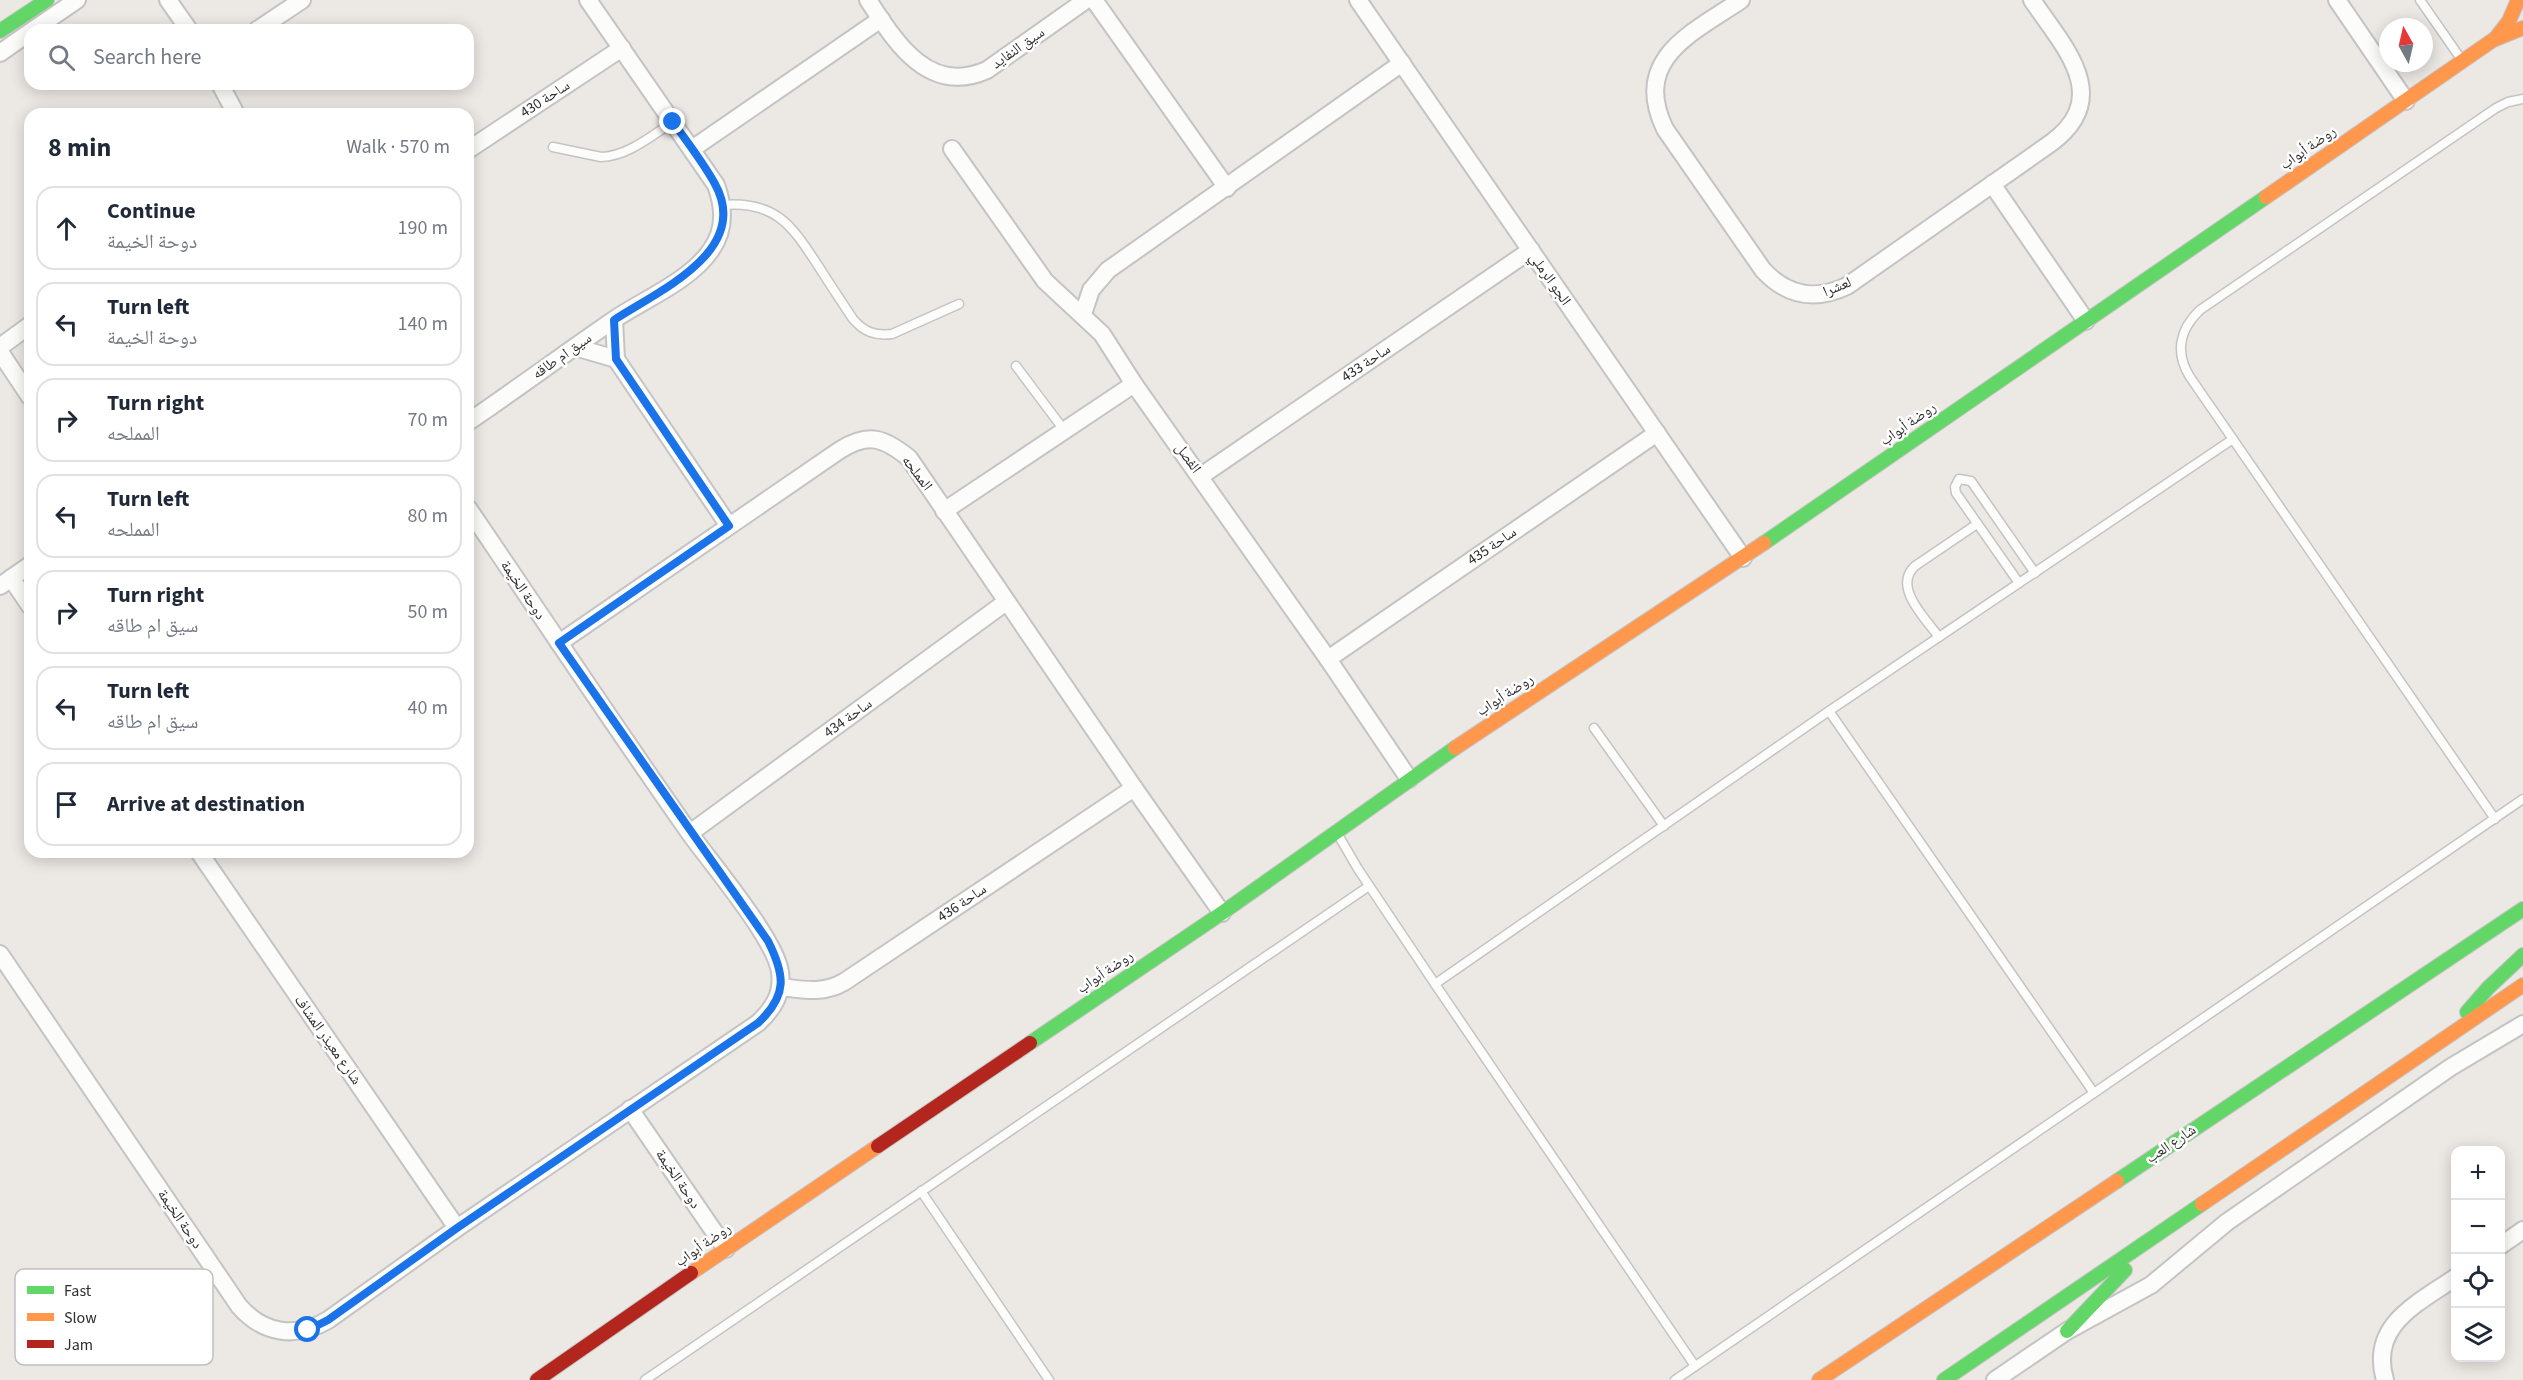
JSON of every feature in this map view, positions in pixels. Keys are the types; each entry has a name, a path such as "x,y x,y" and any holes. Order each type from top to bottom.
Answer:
{"street":[{"path":"0,31 47,0"},
{"path":"42,24 77,0"},
{"path":"168,0 185,24"},
{"path":"266,24 302,0"},
{"path":"588,0 716,184 723,205"},
{"name":"سيق النفايد","path":"868,0 909,54 925,68 940,75 957,77 973,76 987,70 1086,0"},
{"path":"1094,0 1227,188"},
{"name":"الجو الرملي","path":"1358,0 1743,558"},
{"name":"لعشرا","path":"1741,0 1671,50 1661,63 1654,97 1658,113 1665,129 1774,282 1802,295 1818,296 1847,286 2063,134 2073,122 2082,94 2080,79 2075,65 2032,0"},
{"path":"2337,0 2406,101"},
{"name":"روضة أبواب","path":"537,1380 1222,913 1409,779 1743,558 2463,62 2505,28 2514,13 2518,0"},
{"path":"692,149 881,19"},
{"name":"روضة أبواب","path":"2493,40 2523,28"},
{"path":"0,52 24,36"},
{"name":"ساحة 430","path":"474,146 622,48"},
{"path":"1083,314 1091,290 1108,270 1402,63"},
{"path":"223,90 233,108"},
{"name":"الفصل","path":"952,149 1045,281 1102,334 1134,384 1201,476 1409,779"},
{"path":"1992,184 2086,321"},
{"name":"سيق ام طاقه","path":"474,418 614,320 701,263 719,235 723,220 723,205"},
{"name":"ساحة 433","path":"1201,476 1530,250"},
{"path":"614,320 616,359 729,526"},
{"path":"0,347 24,330"},
{"path":"575,347 616,359"},
{"path":"0,352 24,389"},
{"path":"944,511 1134,384"},
{"name":"ساحة 435","path":"1328,659 1657,433"},
{"name":"المملحه","path":"559,643 849,444 870,439 881,440 909,458 1222,913"},
{"name":"دوحة الخيمة","path":"0,954 239,1306 255,1321 286,1332 308,1330 318,1326 457,1228 758,1023 772,1010 780,987 780,971 768,941 690,833 474,517"},
{"path":"24,569 5,582 24,600"},
{"name":"ساحة 434","path":"690,833 1006,602"},
{"name":"ساحة 436","path":"780,987 824,990 844,982 1134,788"},
{"name":"شارع معيذر المشاف","path":"203,858 457,1228"},
{"name":"شارع العب","path":"1819,1380 2523,909"},
{"path":"2439,1044 2488,988 2523,955"},
{"path":"1944,1380 2523,985"},
{"path":"1995,1380 2067,1331 2151,1285 2228,1222 2451,1067 2523,1024"},
{"name":"دوحة الخيمة","path":"630,1109 726,1249"},
{"path":"2505,1243 2523,1230"},
{"path":"2067,1331 2155,1237"},
{"path":"2385,1380 2382,1351 2386,1335 2396,1321 2451,1281"}],"lane":[{"path":"2420,0 2463,62"},
{"path":"2495,819 2184,367 2180,342 2190,319 2496,108 2508,102 2523,99"},
{"path":"553,147 609,157 626,151 673,122"},
{"path":"723,205 744,203 756,205 787,223 802,241 853,319 860,328 870,333 892,334 959,304"},
{"path":"1016,366 1064,430"},
{"path":"1435,984 1829,711 2233,439"},
{"path":"2019,584 1956,493 1955,487 1959,479 1971,481 2035,573"},
{"path":"1939,637 1907,591 1908,575 1915,566 1977,524"},
{"path":"1829,711 2094,1093"},
{"path":"1594,728 1665,826"},
{"path":"1675,1380 2523,800"},
{"path":"1336,831 1369,886 1695,1366"},
{"path":"645,1380 1369,886"},
{"path":"921,1191 1049,1380"}],"traffic: fast":[{"path":"0,31 47,0"},
{"path":"1764,543 2266,197"},
{"path":"1030,1043 1222,913 1455,748"},
{"path":"2117,1181 2523,909"},
{"path":"2467,1012 2488,988 2523,955"},
{"path":"1944,1380 2202,1204"},
{"path":"2067,1331 2125,1270"}],"traffic: slow":[{"path":"2495,39 2509,21 2518,0"},
{"path":"2266,197 2493,40 2523,28"},
{"path":"1455,748 1764,543"},
{"path":"2202,1204 2523,985"},
{"path":"691,1273 878,1146"},
{"path":"1819,1380 2117,1181"}],"traffic: jam":[{"path":"878,1146 1030,1043"},
{"path":"537,1380 691,1273"}],"route":[{"path":"308,1330 328,1320 457,1228 758,1023 772,1010 778,997 780,971 768,941 690,833 559,643 729,526 616,359 614,320 701,263 712,249 723,220 723,205 716,184 673,122"}]}
